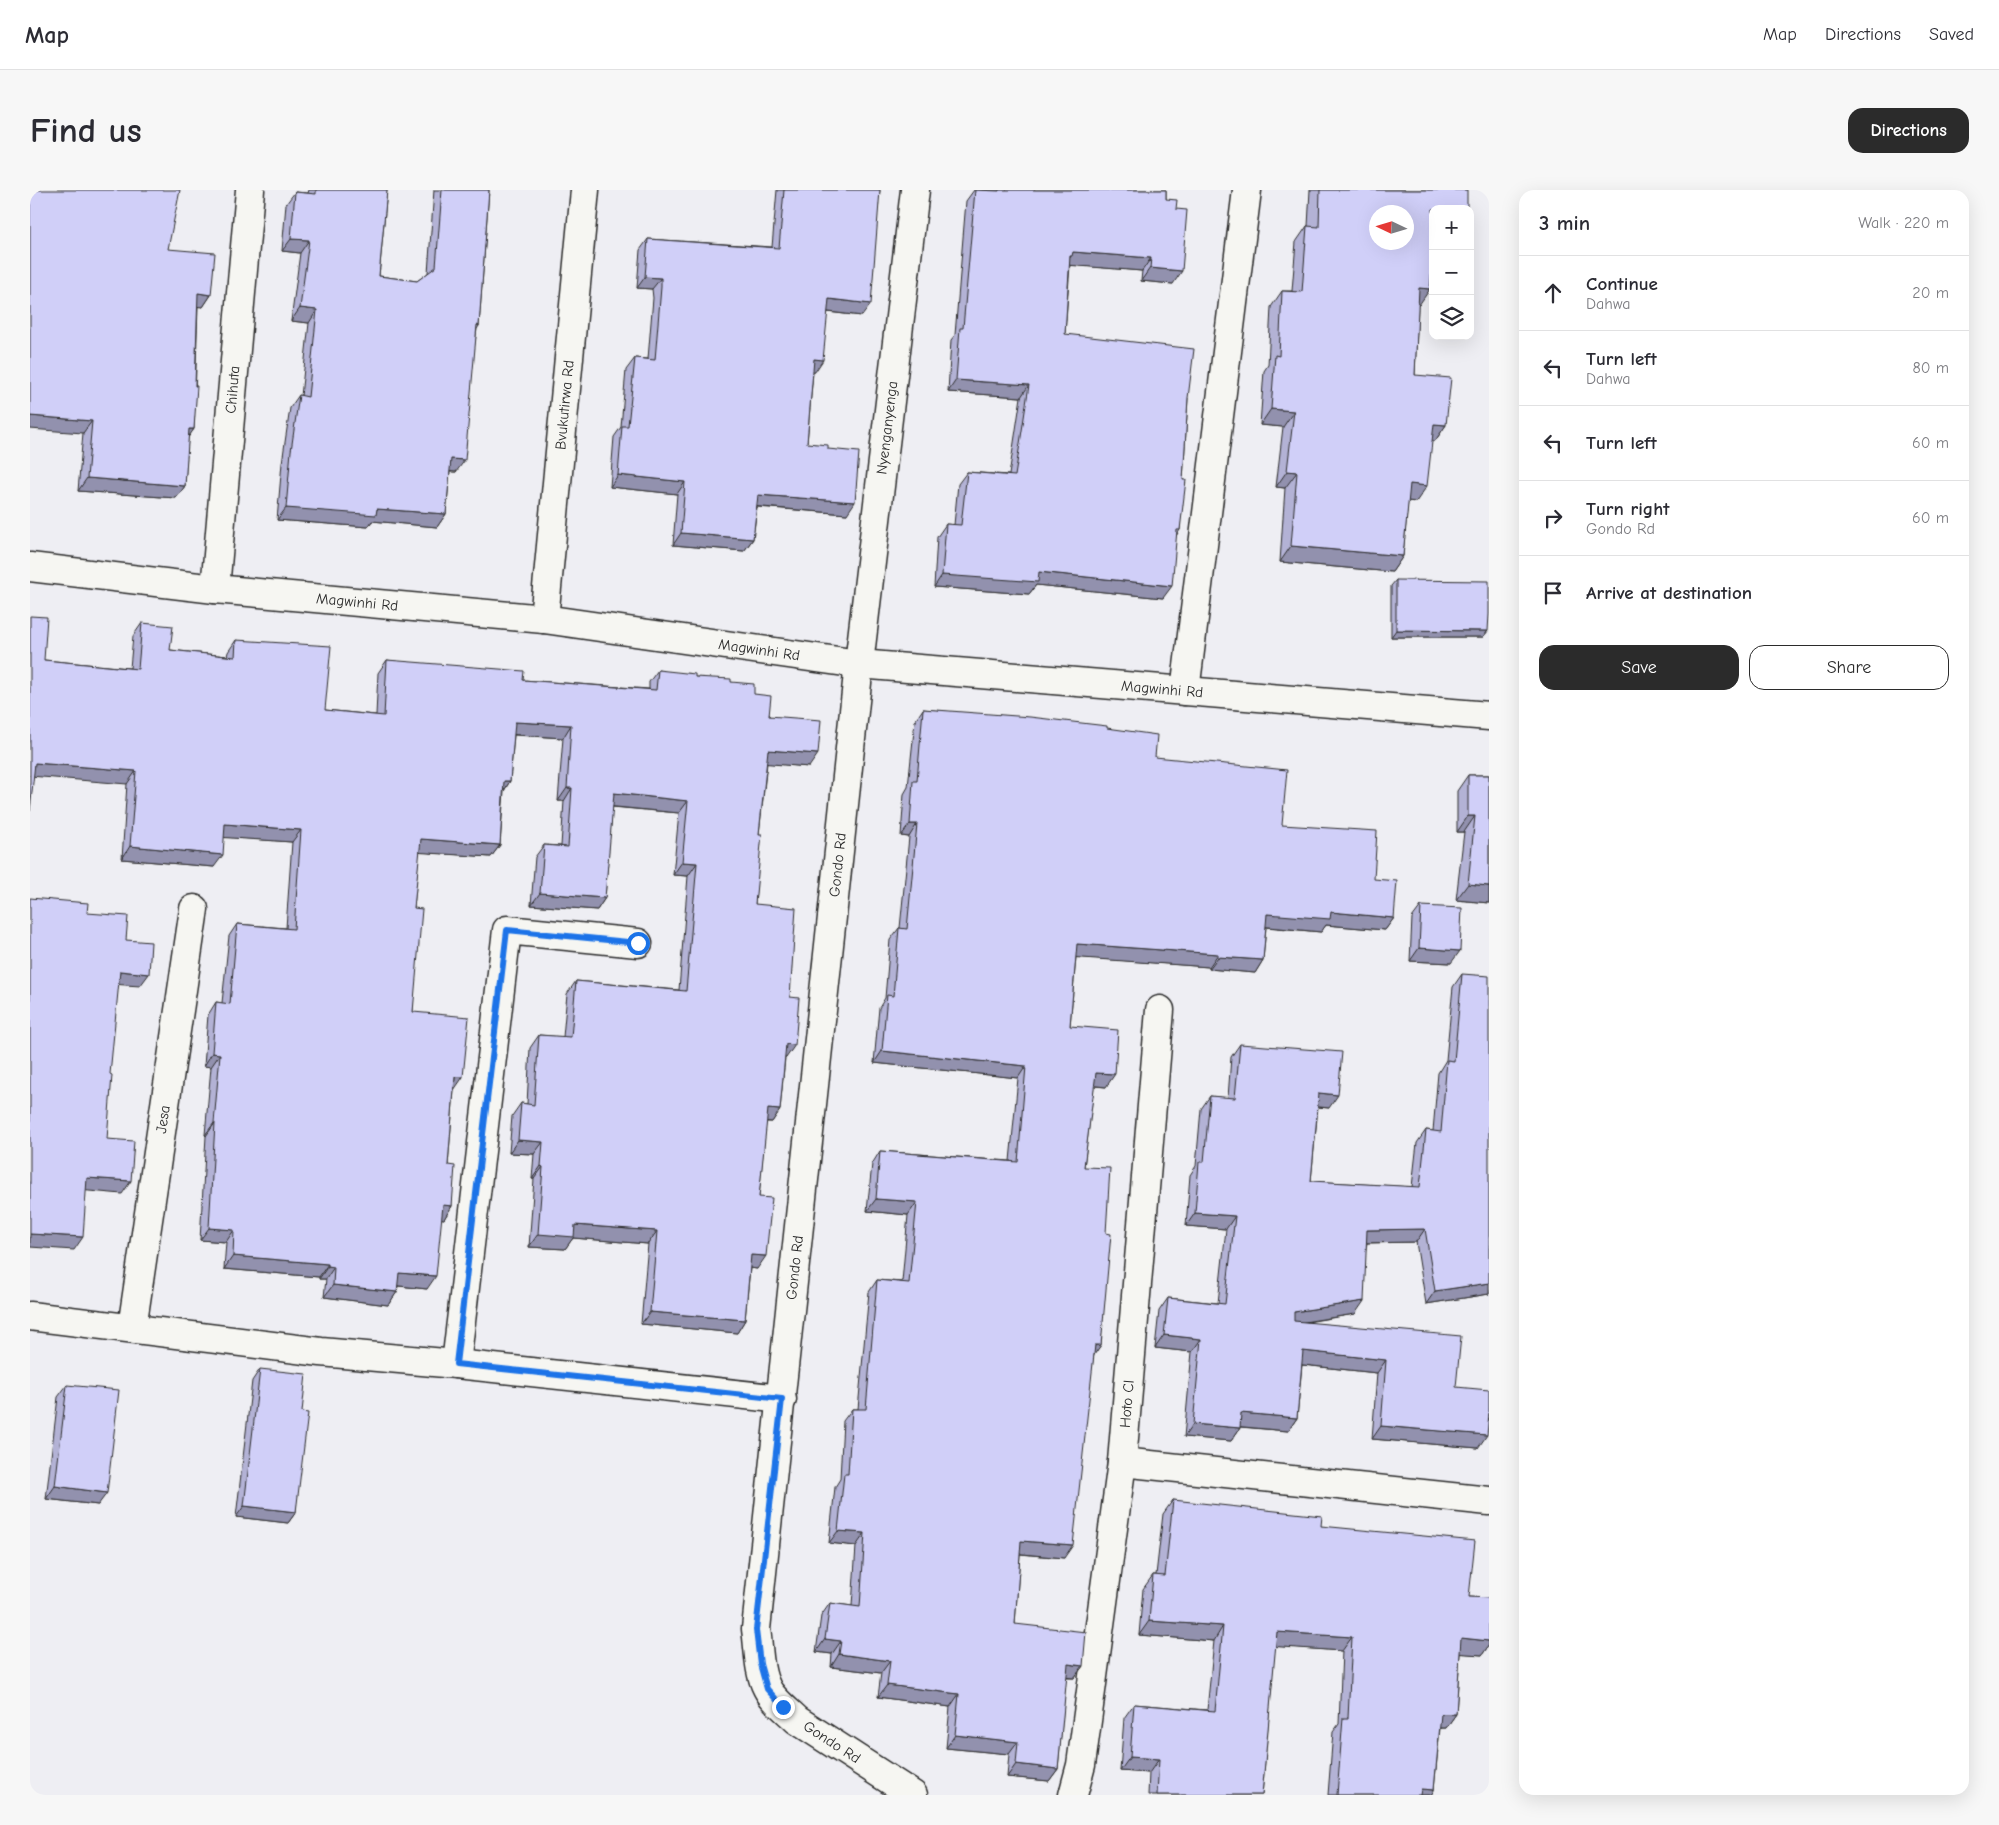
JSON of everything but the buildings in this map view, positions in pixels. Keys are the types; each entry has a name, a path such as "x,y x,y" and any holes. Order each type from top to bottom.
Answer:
{"street":[{"name":"Chihuta","path":"215,589 250,190"},
{"name":"Bvukutirwa Rd","path":"544,619 585,190"},
{"name":"Nyenganyenga","path":"859,664 915,190"},
{"path":"1185,691 1247,190"},
{"name":"Magwinhi Rd","path":"30,567 215,589 544,619 859,664 1489,716"},
{"name":"Gondo Rd","path":"859,664 756,1630 760,1664 767,1689 798,1720 913,1795"},
{"name":"Jesa","path":"132,1328 194,909"},
{"path":"456,1364 507,930 638,943"},
{"name":"Hoto Cl","path":"1073,1795 1081,1764 1122,1462 1160,1010"},
{"path":"30,1316 321,1352 456,1364 782,1399"},
{"path":"1122,1462 1489,1501"}],"route":[{"path":"638,943 507,930 456,1364 782,1399 756,1630 760,1664 767,1689 783,1707"}]}
